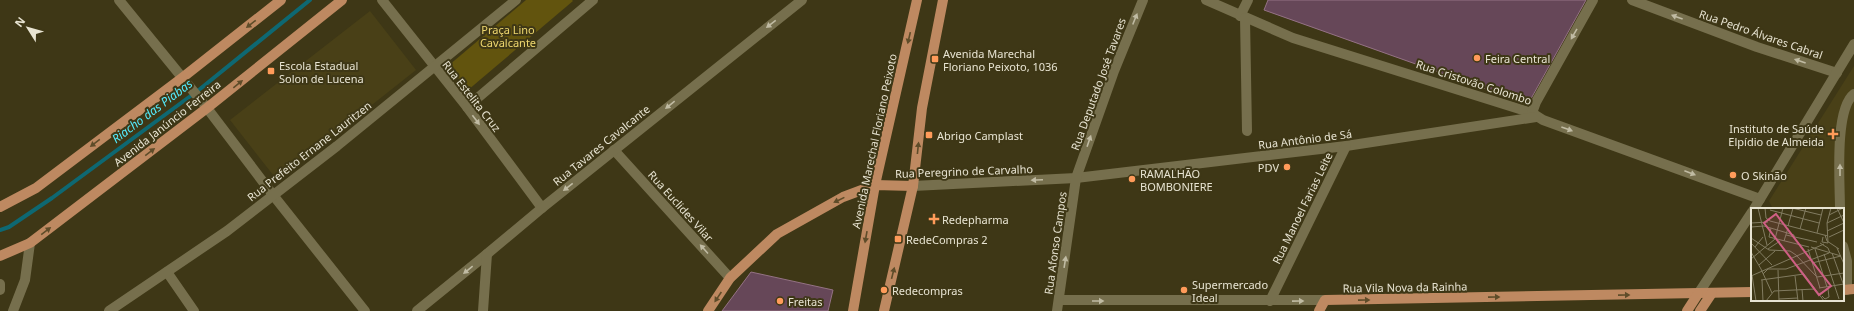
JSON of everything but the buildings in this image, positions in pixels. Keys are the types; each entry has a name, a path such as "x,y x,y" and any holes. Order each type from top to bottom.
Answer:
{"main road":[{"path":"0,207 36,188 182,78 281,0"},
{"name":"Avenida Janúncio Ferreira","path":"0,256 30,243 207,108 342,0"},
{"name":"Avenida Marechal Floriano Peixoto","path":"853,311 875,185 917,0"},
{"path":"884,311 913,186 922,108 943,0"},
{"name":"Rua Peregrino de Carvalho","path":"708,311 730,278 777,234 843,197 875,185 913,186"},
{"name":"Rua Vila Nova da Rainha","path":"1325,300 1751,292"},
{"path":"1700,311 1712,293"},
{"path":"1687,311 1698,294"},
{"path":"1319,311 1325,300"}],"street":[{"path":"119,0 207,108 273,195 365,311"},
{"name":"Rua Estelita Cruz","path":"382,0 467,107 542,208"},
{"name":"Rua Prefeito Ernane Lauritzen","path":"109,311 227,231 338,146 475,32 516,0"},
{"name":"Rua Tavares Cavalcante","path":"417,311 542,208 802,0"},
{"name":"Rua Deputado José Tavares","path":"1076,178 1114,71 1143,0"},
{"name":"Rua Cristovão Colombo","path":"1206,0 1293,38 1534,115 1760,199"},
{"path":"1247,131 1243,17 1248,0"},
{"path":"1534,115 1536,102 1593,0"},
{"name":"Rua Pedro Álvares Cabral","path":"1632,0 1757,47 1837,73"},
{"path":"467,107 590,1"},
{"path":"1755,208 1854,44"},
{"path":"1840,208 1840,126 1844,108 1854,94"},
{"name":"Rua Antônio de Sá","path":"1076,178 1346,146 1534,115"},
{"name":"Rua Manoel Farias Leite","path":"1270,301 1346,146"},
{"name":"Rua Euclides Vilar","path":"614,150 730,278"},
{"name":"Rua Peregrino de Carvalho","path":"913,186 1076,178"},
{"name":"Rua Afonso Campos","path":"1057,311 1076,178"},
{"path":"1698,294 1751,214"},
{"path":"13,311 25,280 30,243"},
{"path":"1844,250 1847,261 1848,287"},
{"path":"483,311 487,254"},
{"path":"167,272 194,311"},
{"path":"0,284 0,290"},
{"name":"Rua Vila Nova da Rainha","path":"1059,300 1325,300"}],"shaded area":[{"path":"370,11 416,70 277,180 230,120"},
{"name":"Instituto de Saúde Elpídio de Almeida","path":"1854,66 1854,280 1844,280 1844,208 1772,208 1769,201"}],"green space":[{"name":"Praça Lino Cavalcante","path":"526,0 573,1 468,90 448,66"}],"waterway":[{"name":"Riacho das Piabas","path":"0,230 9,227 52,198 200,89 310,0"}],"place":[{"name":"Feira Central","path":"1477,58"},
{"name":"Avenida Marechal Floriano Peixoto, 1036","path":"935,59"},
{"name":"Escola Estadual Solon de Lucena","path":"271,71"},
{"name":"Instituto de Saúde Elpídio de Almeida","path":"1833,134"},
{"name":"Abrigo Camplast","path":"929,135"},
{"name":"PDV","path":"1287,167"},
{"name":"O Skinão","path":"1733,175"},
{"name":"RAMALHÃO BOMBONIERE","path":"1132,179"},
{"name":"Redepharma","path":"934,219"},
{"name":"RedeCompras 2","path":"898,239"},
{"name":"Redecompras","path":"884,290"},
{"name":"Supermercado Ideal","path":"1184,290"},
{"name":"Freitas","path":"780,301"}]}
